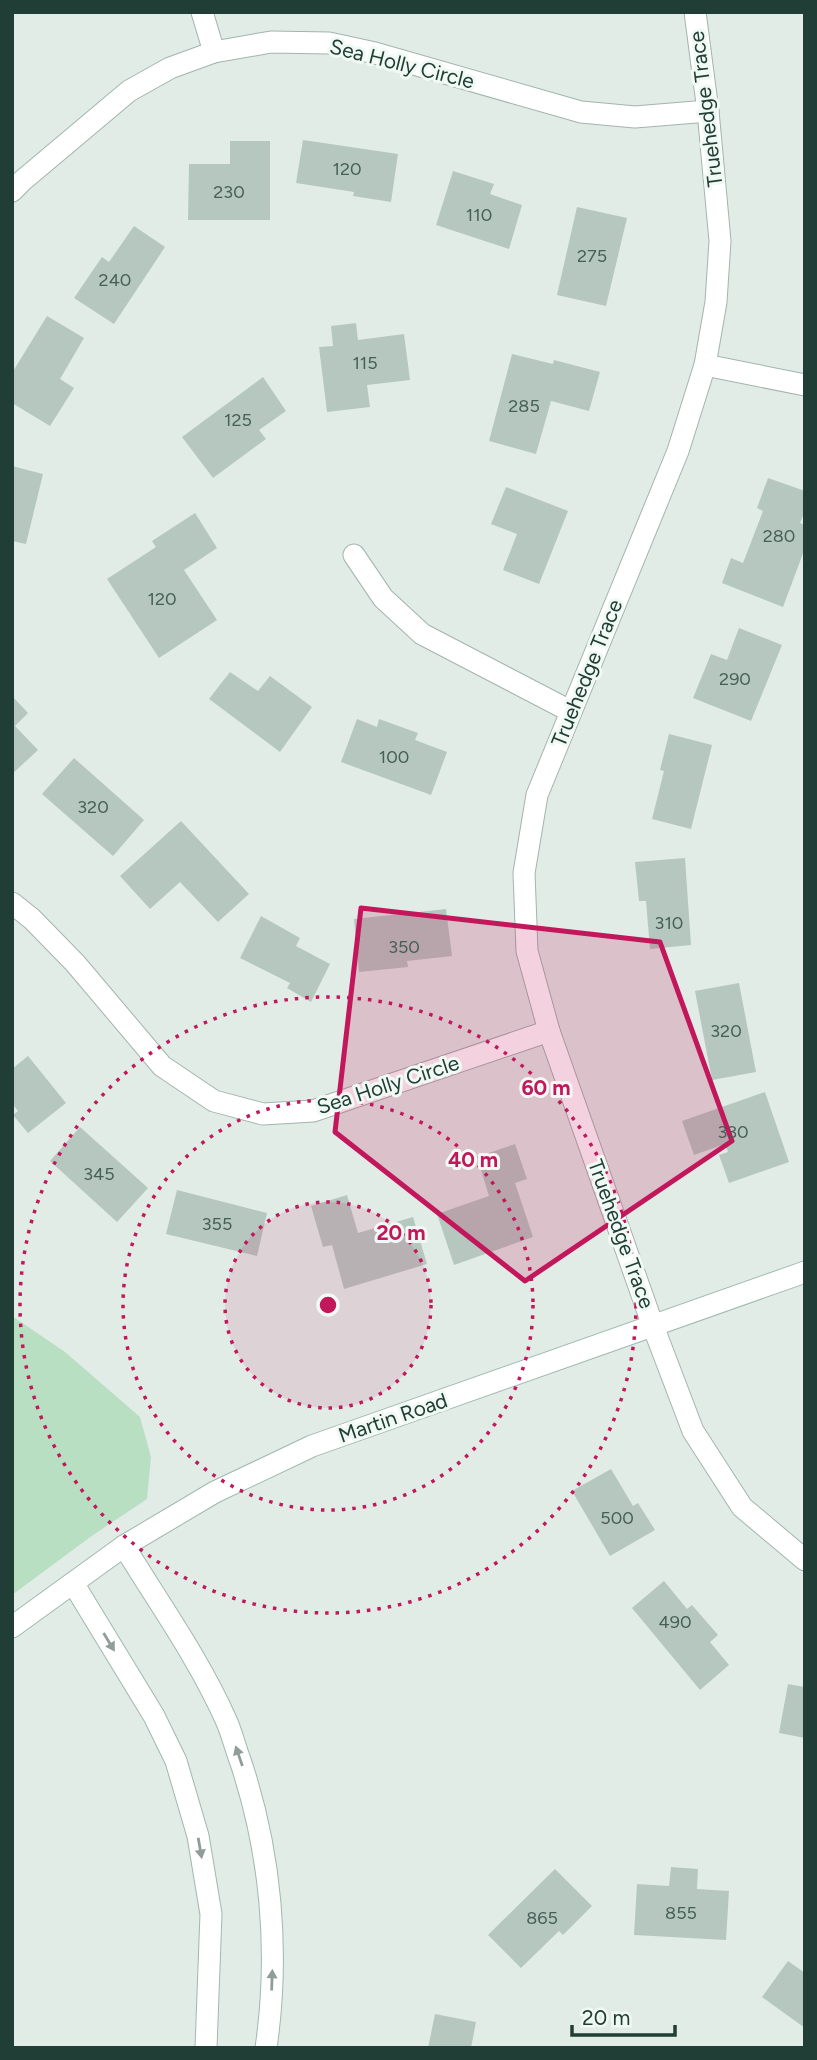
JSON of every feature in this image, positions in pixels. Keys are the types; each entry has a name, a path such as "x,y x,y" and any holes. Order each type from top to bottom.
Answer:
{"street":[{"path":"202,12 214,52"},
{"name":"Truehedge Trace","path":"695,12 708,111 720,241 716,302 705,365 678,451 537,795 524,873 527,951 549,1031 693,1431 742,1507 805,1560"},
{"name":"Sea Holly Circle","path":"12,191 129,91 170,68 214,52 271,42 329,43 375,53 581,112 635,117 708,111"},
{"path":"705,365 805,385"},
{"path":"354,555 383,598 422,634 570,711"},
{"name":"Sea Holly Circle","path":"12,904 32,919 75,963 162,1066 214,1101 263,1114 313,1111 549,1031"},
{"name":"Martin Road","path":"12,1627 124,1546 215,1492 312,1446 805,1272"},
{"path":"124,1546 209,1687 226,1721 253,1797 268,1877 273,1942 266,2048"},
{"path":"73,1583 154,1716 176,1761 198,1836 212,1914 206,2048"}],"highlighted area":[{"path":"361,908 660,942 732,1141 525,1281 335,1132"}],"green space":[{"path":"12,1316 65,1352 140,1417 151,1457 147,1499 12,1595"}],"building":[{"path":"303,140 398,154 391,202 353,196 354,192 296,183"},
{"path":"230,141 270,141 270,220 188,220 189,164 230,164"},
{"path":"453,171 494,184 490,194 522,205 509,249 436,225"},
{"path":"577,207 627,218 606,306 557,295"},
{"path":"134,226 165,247 114,324 74,298 102,257 109,262"},
{"path":"47,316 84,338 60,379 74,388 50,426 12,403 12,373"},
{"path":"356,323 358,340 404,334 410,380 367,385 370,407 327,412 319,347 333,346 331,326"},
{"path":"512,354 553,364 554,360 600,372 589,411 551,401 536,454 489,441"},
{"path":"263,377 286,411 259,430 266,439 213,478 182,437"},
{"path":"12,466 43,474 26,544 12,541"},
{"path":"768,478 805,491 805,511 800,523 805,525 805,548 783,607 722,583 731,558 743,563 763,511 757,508"},
{"path":"506,487 568,511 539,584 503,570 517,534 491,524"},
{"path":"195,513 217,548 184,570 217,620 159,658 107,579 156,547 152,541"},
{"path":"739,628 782,645 751,721 693,698 711,654 727,660"},
{"path":"230,672 258,691 270,676 312,707 280,752 209,699"},
{"path":"12,696 28,713 15,726 38,750 12,774"},
{"path":"357,719 377,727 379,719 418,733 415,740 447,752 431,795 341,762"},
{"path":"669,734 712,745 691,829 652,819 664,771 660,770"},
{"path":"74,758 144,820 113,856 42,794"},
{"path":"181,821 249,894 218,922 180,882 150,909 120,876"},
{"path":"685,858 691,945 650,949 646,901 639,901 635,862"},
{"path":"446,909 452,956 407,961 408,967 359,972 354,919"},
{"path":"261,916 300,938 296,946 330,964 311,1002 287,988 290,983 240,958"},
{"path":"739,983 756,1072 712,1080 695,991"},
{"path":"28,1056 66,1103 28,1133 13,1115 18,1111 12,1103 12,1069"},
{"path":"765,1092 789,1162 729,1183 719,1155 728,1152 725,1144 694,1155 682,1121"},
{"path":"80,1127 148,1188 117,1222 50,1161"},
{"path":"515,1144 527,1179 515,1183 533,1237 454,1265 437,1214 489,1196 477,1157"},
{"path":"177,1190 267,1213 257,1256 166,1234"},
{"path":"347,1195 358,1233 413,1217 427,1264 344,1289 332,1245 323,1247 311,1206"},
{"path":"611,1469 633,1506 638,1503 655,1530 610,1556 572,1491"},
{"path":"664,1581 687,1609 692,1605 718,1635 710,1642 729,1665 700,1690 632,1608"},
{"path":"788,1684 805,1687 805,1738 779,1733"},
{"path":"671,1867 698,1869 697,1889 729,1891 726,1940 634,1935 637,1884 669,1886"},
{"path":"555,1869 592,1906 563,1935 559,1931 521,1968 488,1935"},
{"path":"788,1961 805,1973 805,2028 762,1997"},
{"path":"435,2014 476,2022 471,2048 428,2048"}]}
